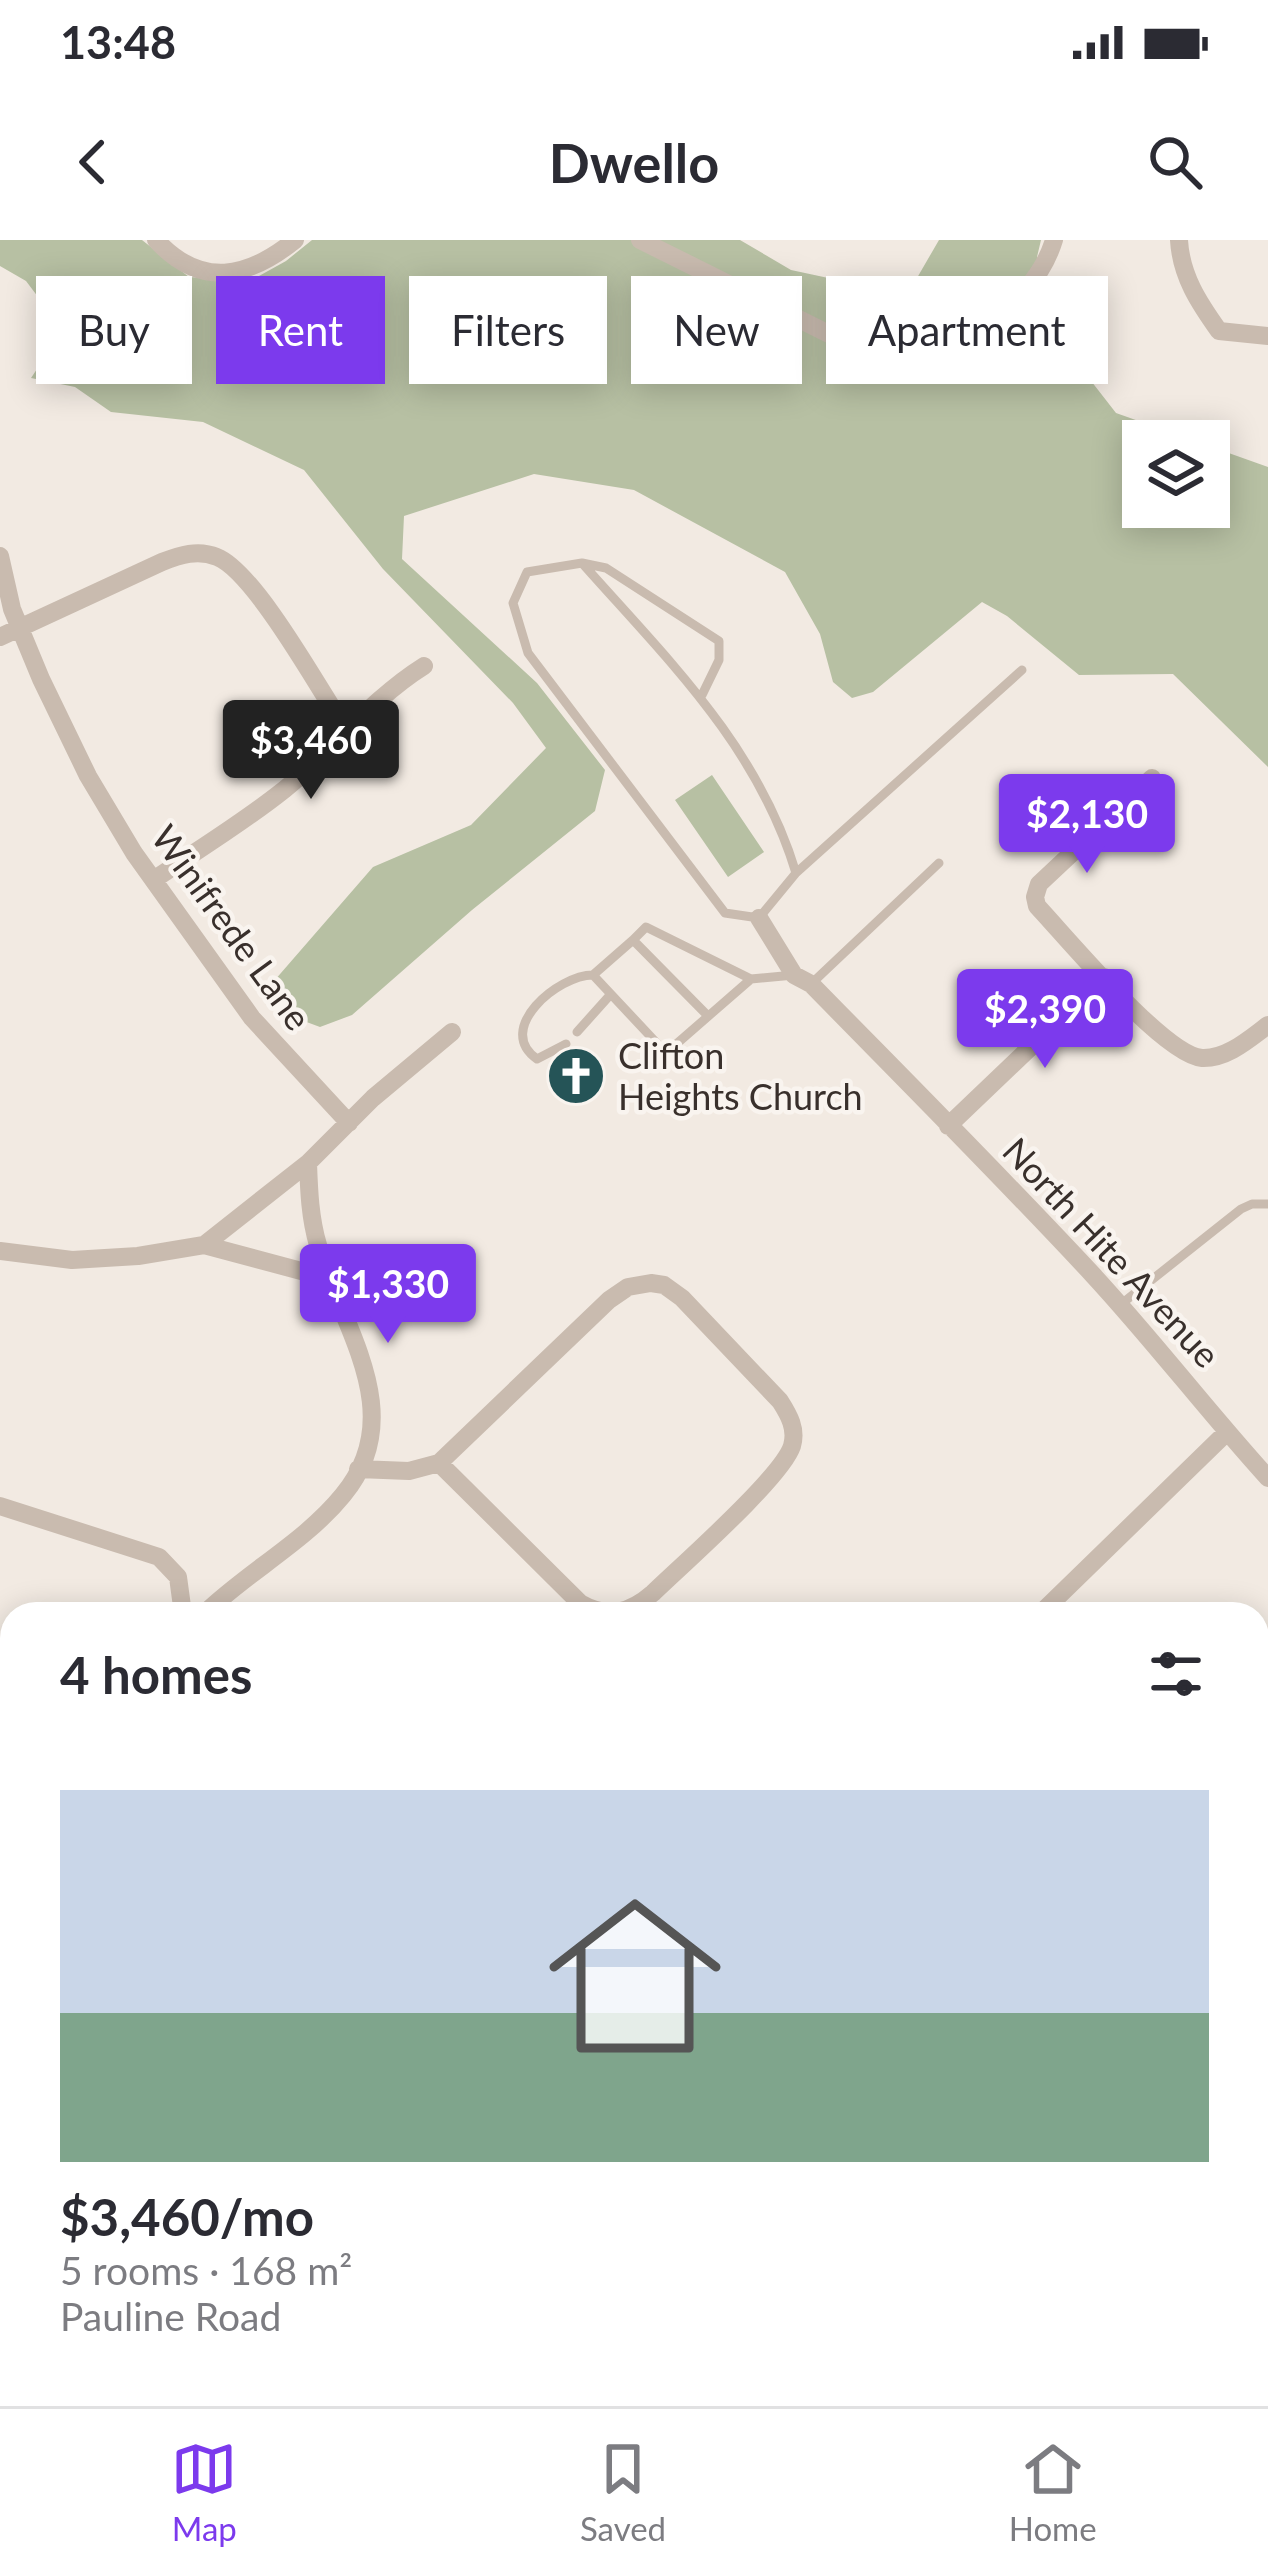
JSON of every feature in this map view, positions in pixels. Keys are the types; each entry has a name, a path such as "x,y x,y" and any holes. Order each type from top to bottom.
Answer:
{"street":[{"path":"156,240 170,255 196,268 240,273 265,263 295,240"},
{"path":"640,240 839,339 925,354 960,347 983,333 1029,286 1054,240"},
{"path":"1179,240 1180,257 1195,296 1219,332 1268,336"},
{"path":"0,637 184,554 218,557 248,582 346,730"},
{"name":"Winifrede Lane","path":"0,556 19,628 88,776 134,853 252,1018 349,1124"},
{"path":"155,879 283,790 390,687 424,666"},
{"path":"1152,778 1035,891 1037,906 1168,1043 1196,1058 1231,1051 1268,1025"},
{"name":"North Hite Avenue","path":"759,918 802,979 1120,1305 1268,1478"},
{"path":"948,1126 1104,977"},
{"path":"204,1245 308,1163 373,1098 452,1032"},
{"path":"218,1602 332,1508 348,1490 368,1445 370,1389 363,1355 313,1221 308,1163"},
{"path":"0,1251 72,1260 204,1245 331,1279"},
{"path":"358,1469 409,1471 439,1463 609,1300 628,1287 651,1282 682,1298 780,1401 793,1437 779,1469 643,1602"},
{"path":"1052,1602 1226,1432"},
{"path":"439,1463 579,1602"},
{"path":"0,1506 159,1557 178,1577 181,1602"}],"lane":[{"path":"582,563 702,695 777,816 796,873"},
{"path":"702,695 719,660 718,641 606,568 582,563 527,572 513,603 528,653 725,913 759,918 796,873 1022,670"},
{"path":"566,1044 537,1059 522,1040 524,1022 547,993 578,975 593,975 646,927 751,979 802,979 940,863"},
{"path":"633,940 708,1016"},
{"path":"593,975 666,1053 751,979"},
{"path":"577,1032 611,994"},
{"path":"1120,1305 1241,1209 1268,1204"}],"green space":[{"path":"0,240 142,240 188,276 36,276 36,294 26,281 0,266"},
{"path":"312,240 740,240 791,270 826,278 826,384 1093,384 1116,413 1136,420 1122,420 1122,528 1230,528 1230,453 1268,467 1268,767 1173,674 1079,675 1007,616 982,602 873,692 852,698 833,682 820,634 785,572 634,490 534,474 404,516 402,559 537,683 605,770 595,811 352,1015 320,1027 285,1014 274,981 373,867 471,825 546,748 513,703 383,569 304,470 203,422 111,412 75,387 60,384 192,384 192,277 216,279 216,384 385,384 385,276 259,276"},
{"path":"939,240 1041,240 1040,276 918,276"},
{"path":"712,775 764,852 728,877 675,800"}],"place":[{"name":"Clifton Heights Church","path":"576,1076"}]}
